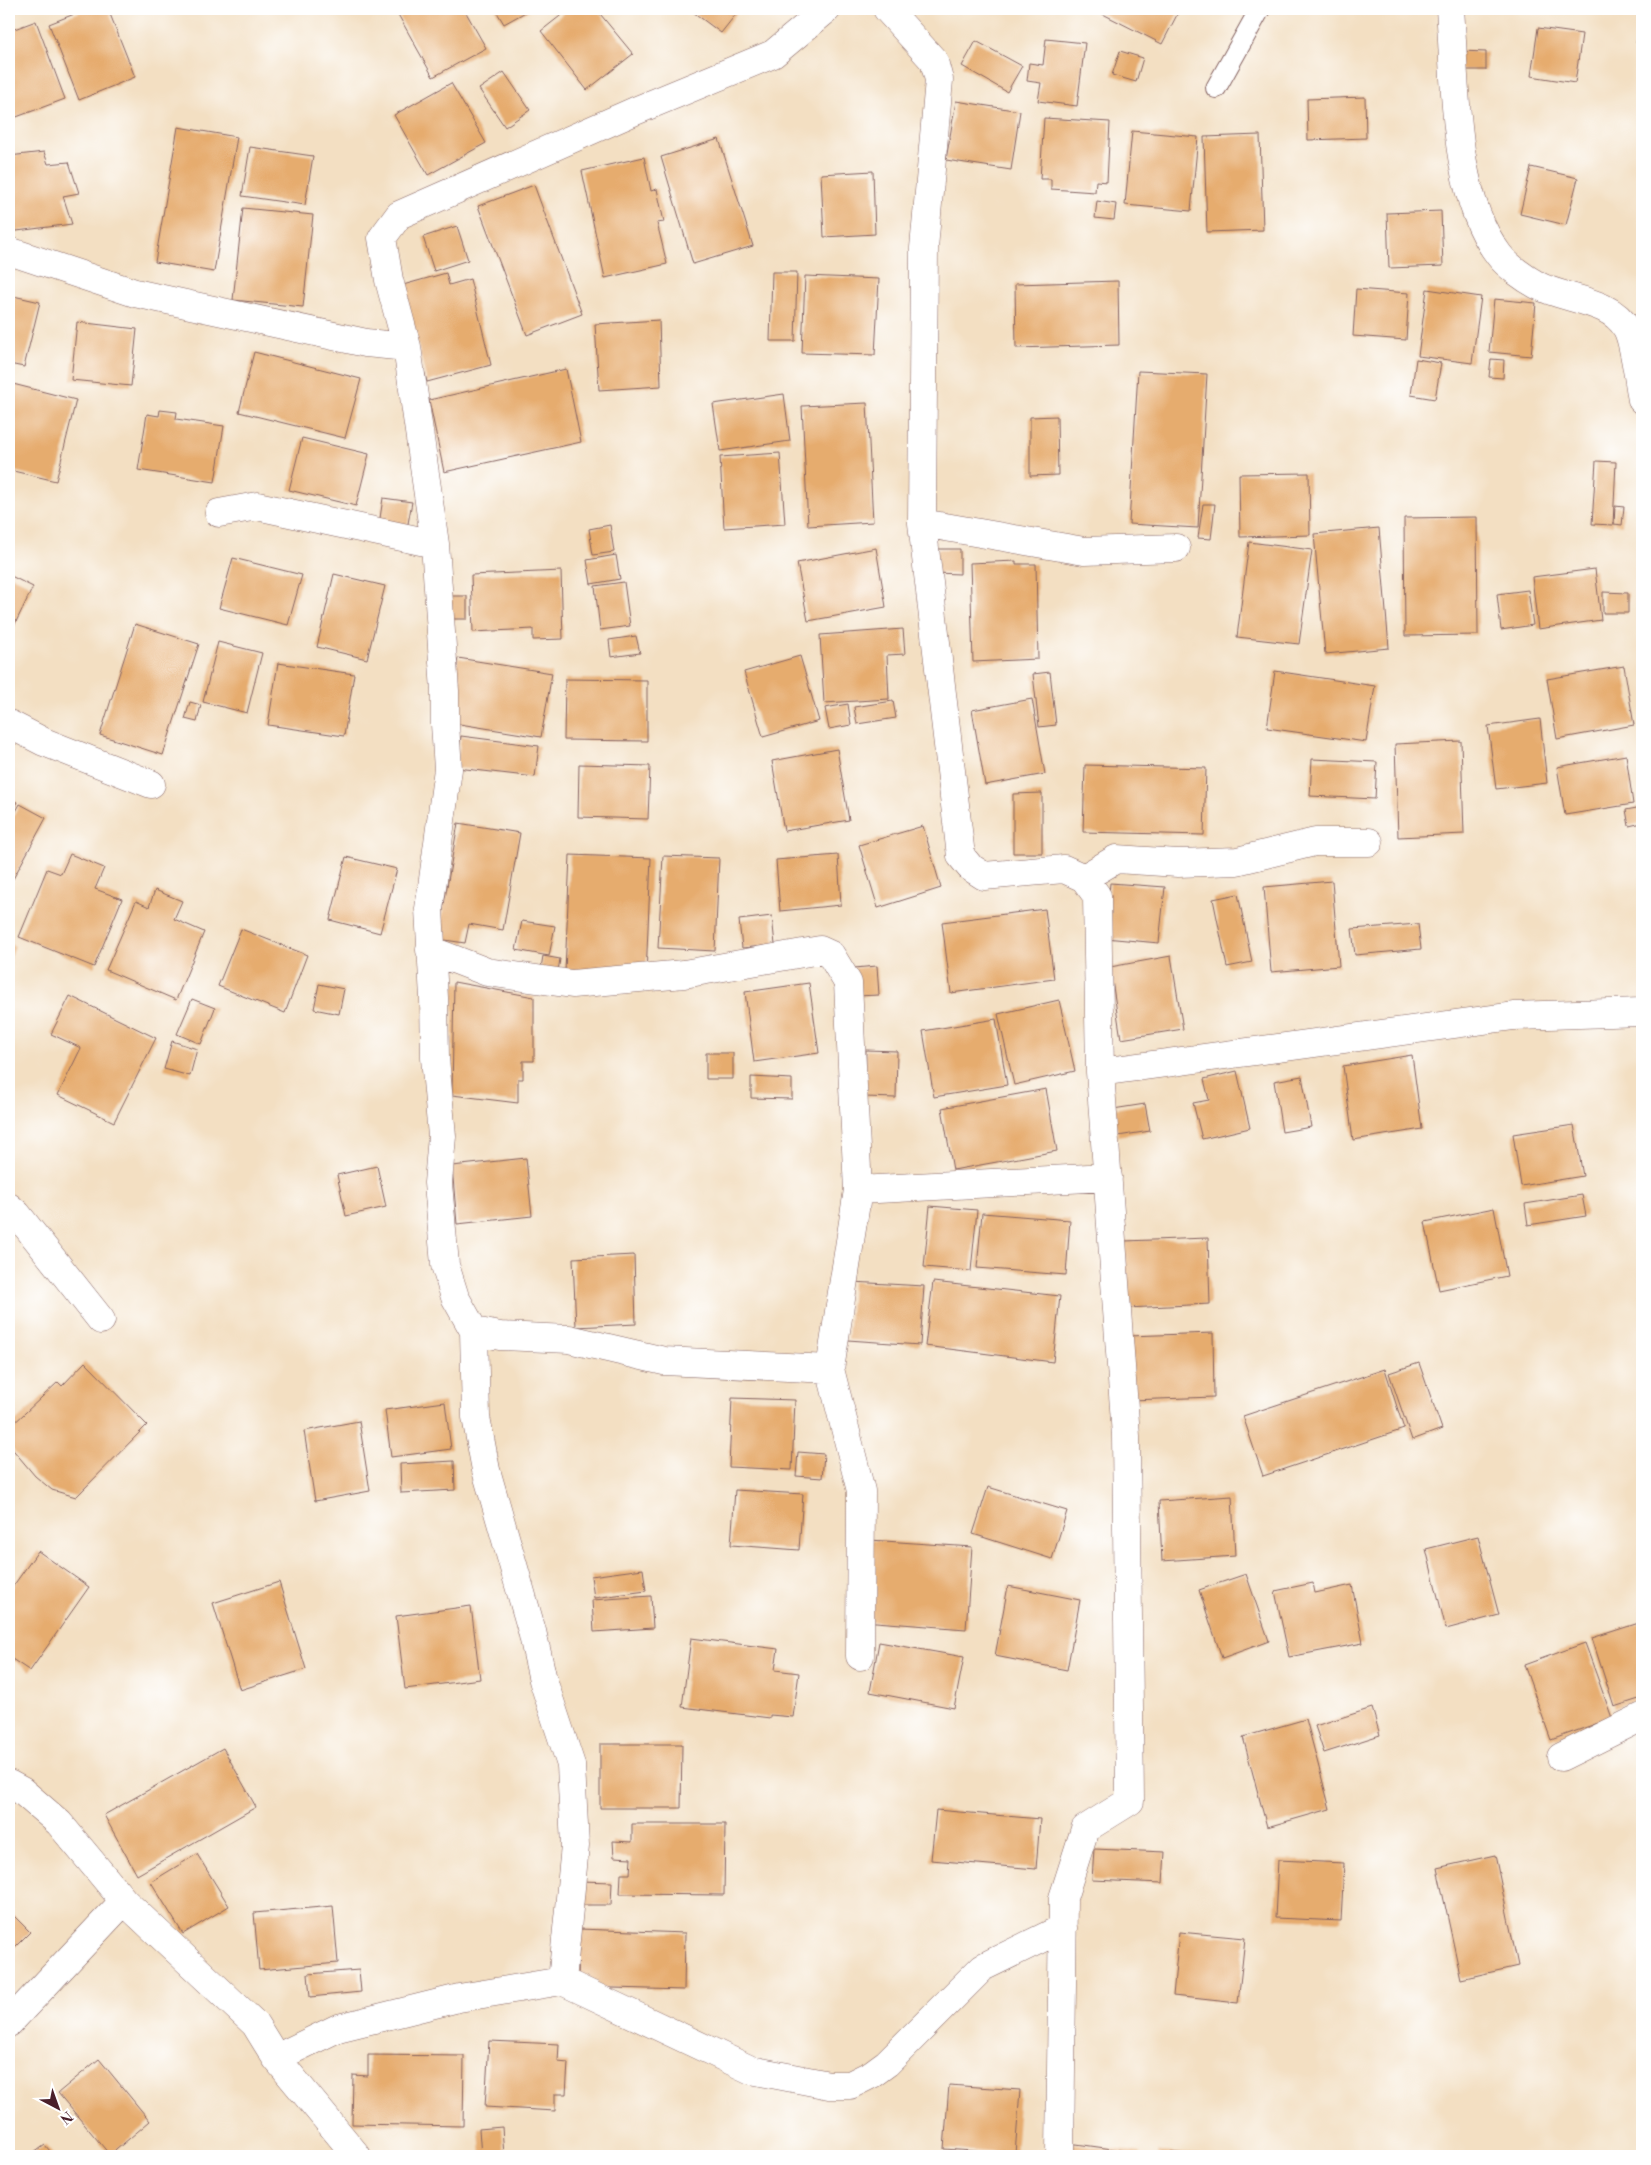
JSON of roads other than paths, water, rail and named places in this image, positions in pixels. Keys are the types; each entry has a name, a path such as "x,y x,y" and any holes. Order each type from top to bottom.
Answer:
{"street":[{"path":"562,1981 575,1846 571,1765 543,1680 532,1631 486,1470 476,1417 474,1331 455,1297 446,1265 438,1183 442,1136 435,1058 429,909 448,769 444,724 446,691 435,544 407,348 389,280 382,238 399,216 635,111 773,54 827,9"},
{"path":"887,9 934,61 939,80 924,248 922,523 961,856 970,867 984,876 1064,869 1084,878 1097,896 1100,1072 1126,1436 1130,1801 1085,1829 1063,1898 1060,2156"},
{"path":"1450,9 1461,154 1479,225 1500,256 1538,286 1578,298 1617,315 1628,330 1642,400"},
{"path":"9,251 135,292 366,343 407,348"},
{"path":"219,513 257,506 435,544"},
{"path":"922,523 1084,551 1176,548"},
{"path":"9,724 44,742 151,784"},
{"path":"1084,878 1116,859 1178,863 1238,861 1315,842 1369,842"},
{"path":"430,950 487,972 572,984 684,974 820,950 831,955 848,983 858,1190 830,1369 861,1491 860,1656"},
{"path":"1100,1072 1514,1016 1642,1012"},
{"path":"858,1190 1108,1177"},
{"path":"9,1207 101,1320"},
{"path":"474,1331 500,1336 569,1339 664,1361 830,1369"},
{"path":"1561,1757 1642,1717"},
{"path":"9,1784 22,1791 59,1823 124,1901 255,2024 276,2058 357,2156"},
{"path":"9,2023 124,1901"},
{"path":"276,2058 338,2028 459,1998 562,1981 751,2070 829,2085 850,2085 872,2074 886,2063 983,1967 1063,1928"}],"lane":[{"path":"1216,88 1260,9"}]}
